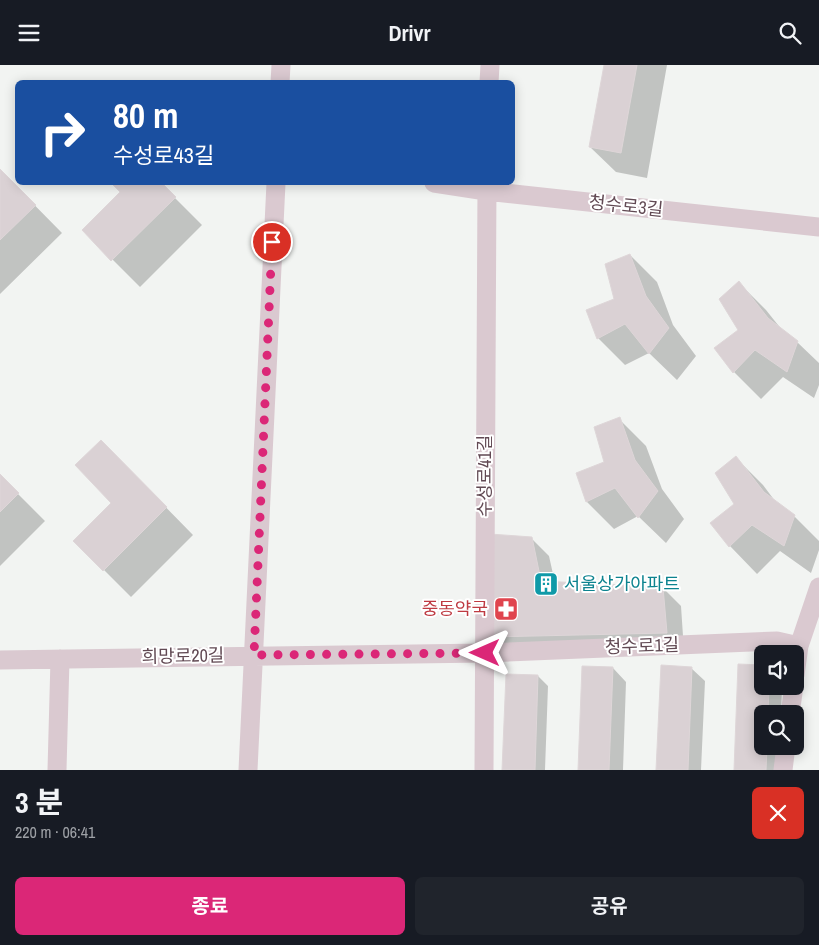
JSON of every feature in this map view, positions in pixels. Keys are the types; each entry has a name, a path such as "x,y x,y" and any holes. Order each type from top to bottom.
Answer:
{"street":[{"path":"280,80 281,65"},
{"path":"489,80 490,65"},
{"path":"248,770 276,185"},
{"name":"청수로3길","path":"460,185 819,227"},
{"name":"수성로41길","path":"484,770 487,187"},
{"path":"799,645 819,587"},
{"name":"청수로1길","path":"485,653 778,641 795,645"},
{"name":"희망로20길","path":"0,660 485,653"},
{"path":"57,770 60,659"},
{"path":"783,770 785,755"}],"building":[{"path":"604,65 637,65 621,153 589,147"},
{"path":"0,169 36,205 0,240"},
{"path":"113,185 164,185 176,197 111,261 82,230 120,192"},
{"path":"630,254 646,296 669,328 649,354 625,324 597,339 586,310 614,299 605,264"},
{"path":"739,281 768,318 798,341 787,372 755,350 733,373 714,348 738,330 719,299"},
{"path":"620,417 635,460 658,491 638,518 615,488 586,502 576,473 604,462 594,427"},
{"path":"101,440 167,507 103,571 73,541 111,503 75,465"},
{"path":"736,456 764,492 795,515 784,546 752,525 729,547 710,523 734,504 715,473"},
{"path":"0,474 19,493 0,512"},
{"name":"서울상가아파트","path":"490,534 532,537 541,581 663,587 667,633 490,637"},
{"path":"738,664 754,665 754,695 769,695 768,705 754,705 754,755 767,755 766,770 734,770"},
{"path":"661,665 692,667 688,770 656,770"},
{"path":"582,666 613,667 609,770 578,770"},
{"path":"506,674 538,675 535,770 502,770"}],"place":[{"name":"서울상가아파트","path":"546,584"},
{"name":"중동약국","path":"506,609"}],"route":[{"path":"272,242 254,655 485,653"}]}
